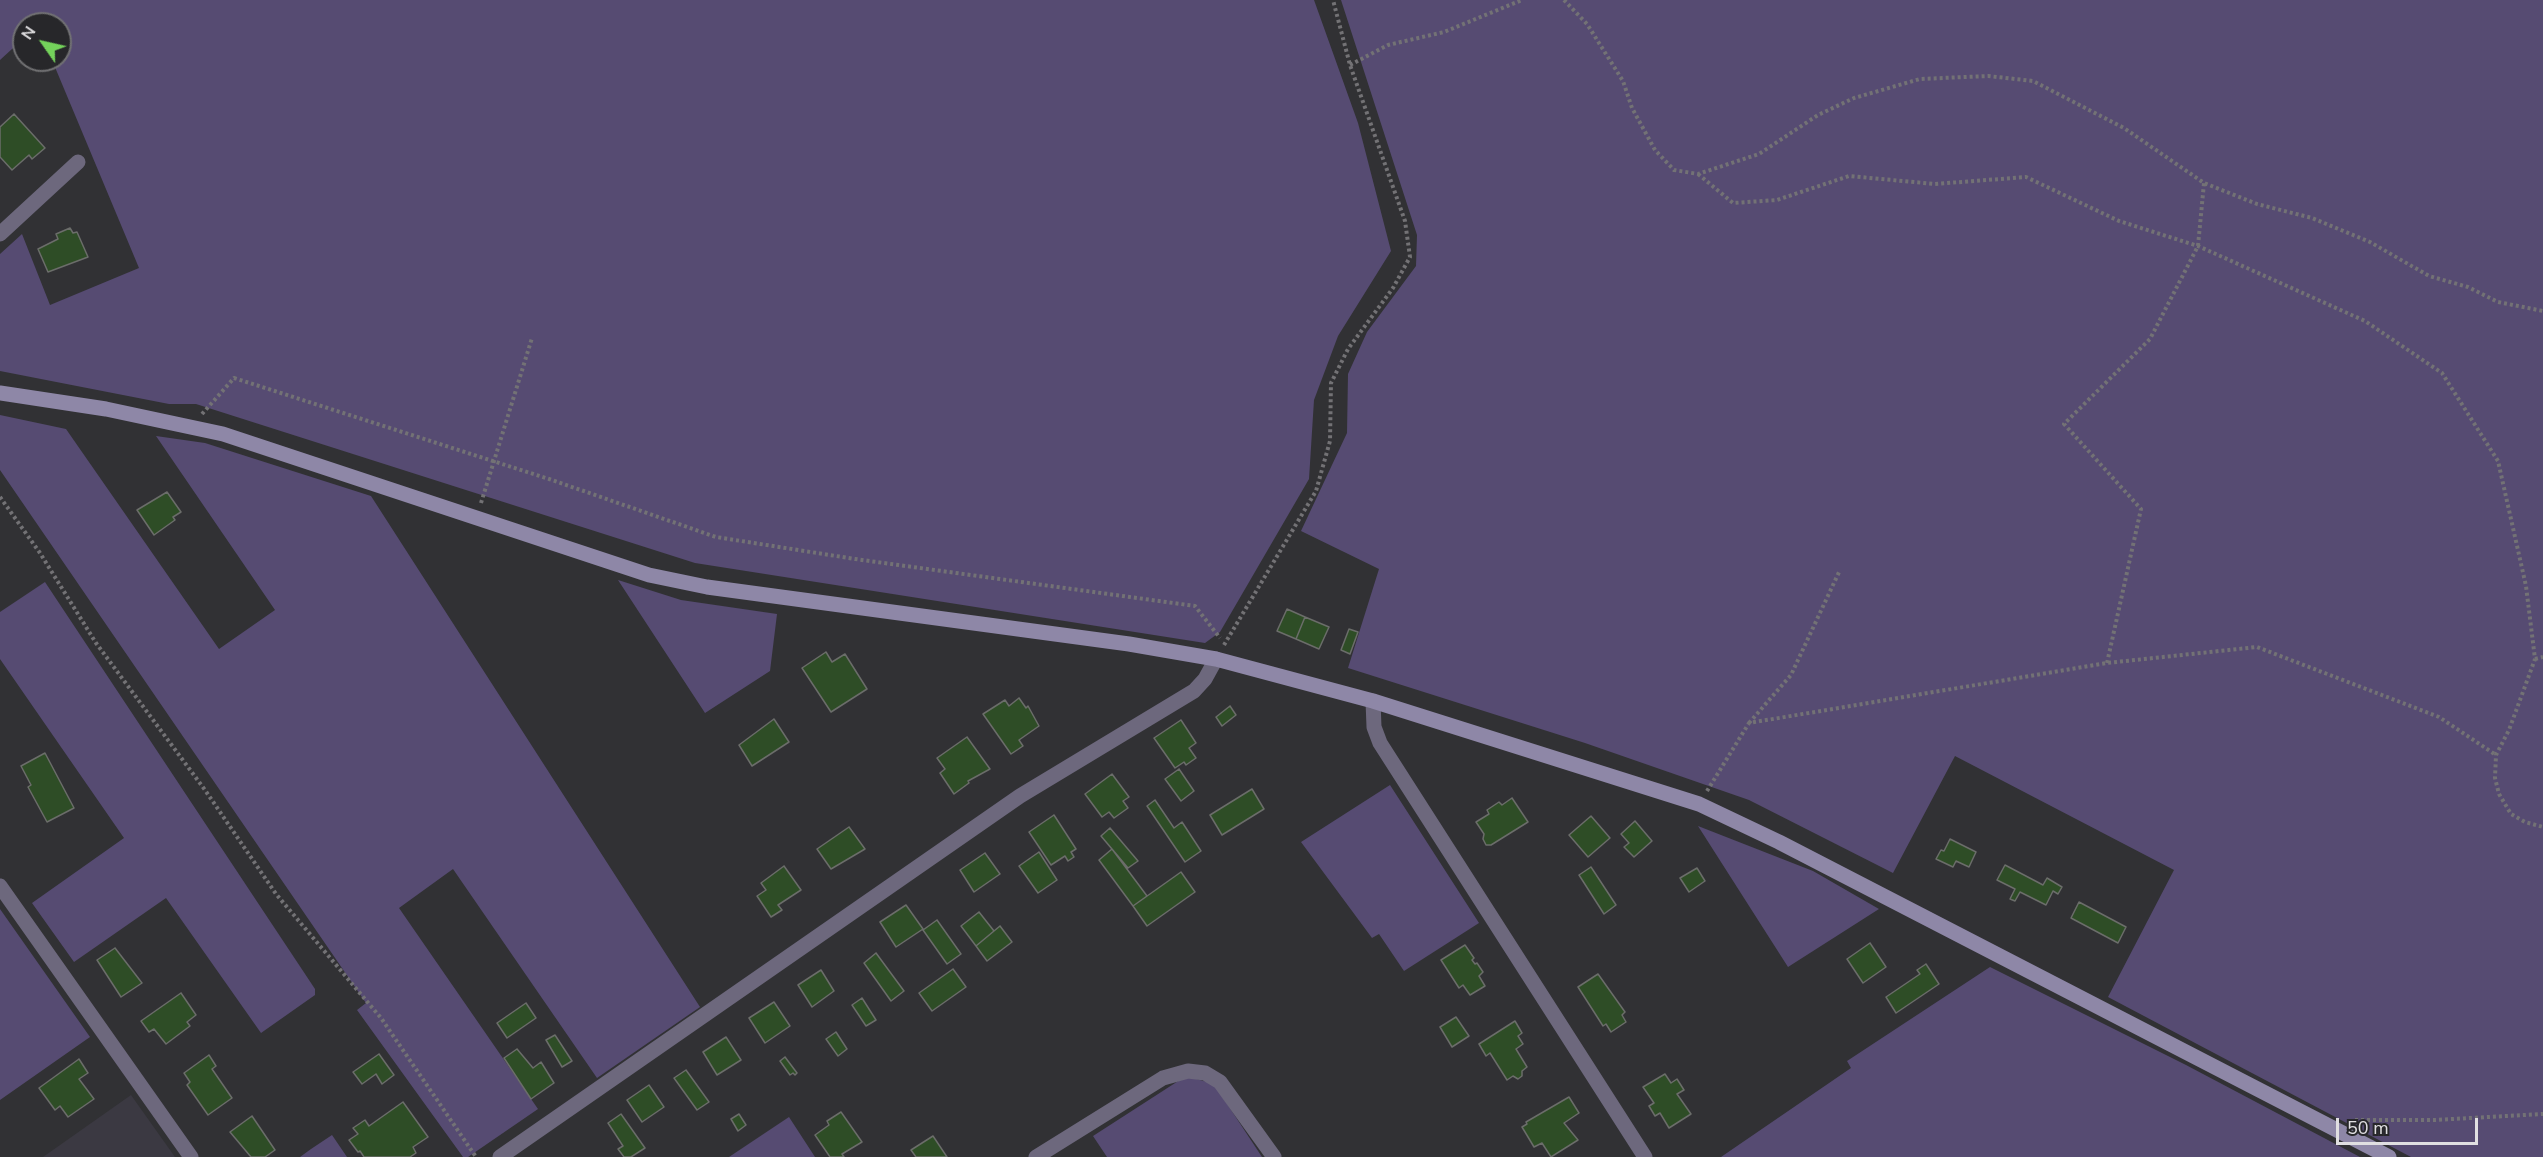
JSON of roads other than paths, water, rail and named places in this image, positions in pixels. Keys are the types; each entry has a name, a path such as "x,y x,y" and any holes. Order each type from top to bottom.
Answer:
{"street":[{"path":"0,234 78,162"},
{"path":"0,393 117,411 224,434 649,575 696,585 1216,658 1373,701 1699,804 1779,842 2389,1157"},
{"path":"500,1157 1020,796 1194,691 1205,679 1216,658"},
{"path":"1373,701 1374,727 1380,743 1646,1157"},
{"path":"0,886 191,1157"},
{"path":"1036,1157 1163,1078 1188,1071 1205,1073 1220,1082 1274,1157"}]}
